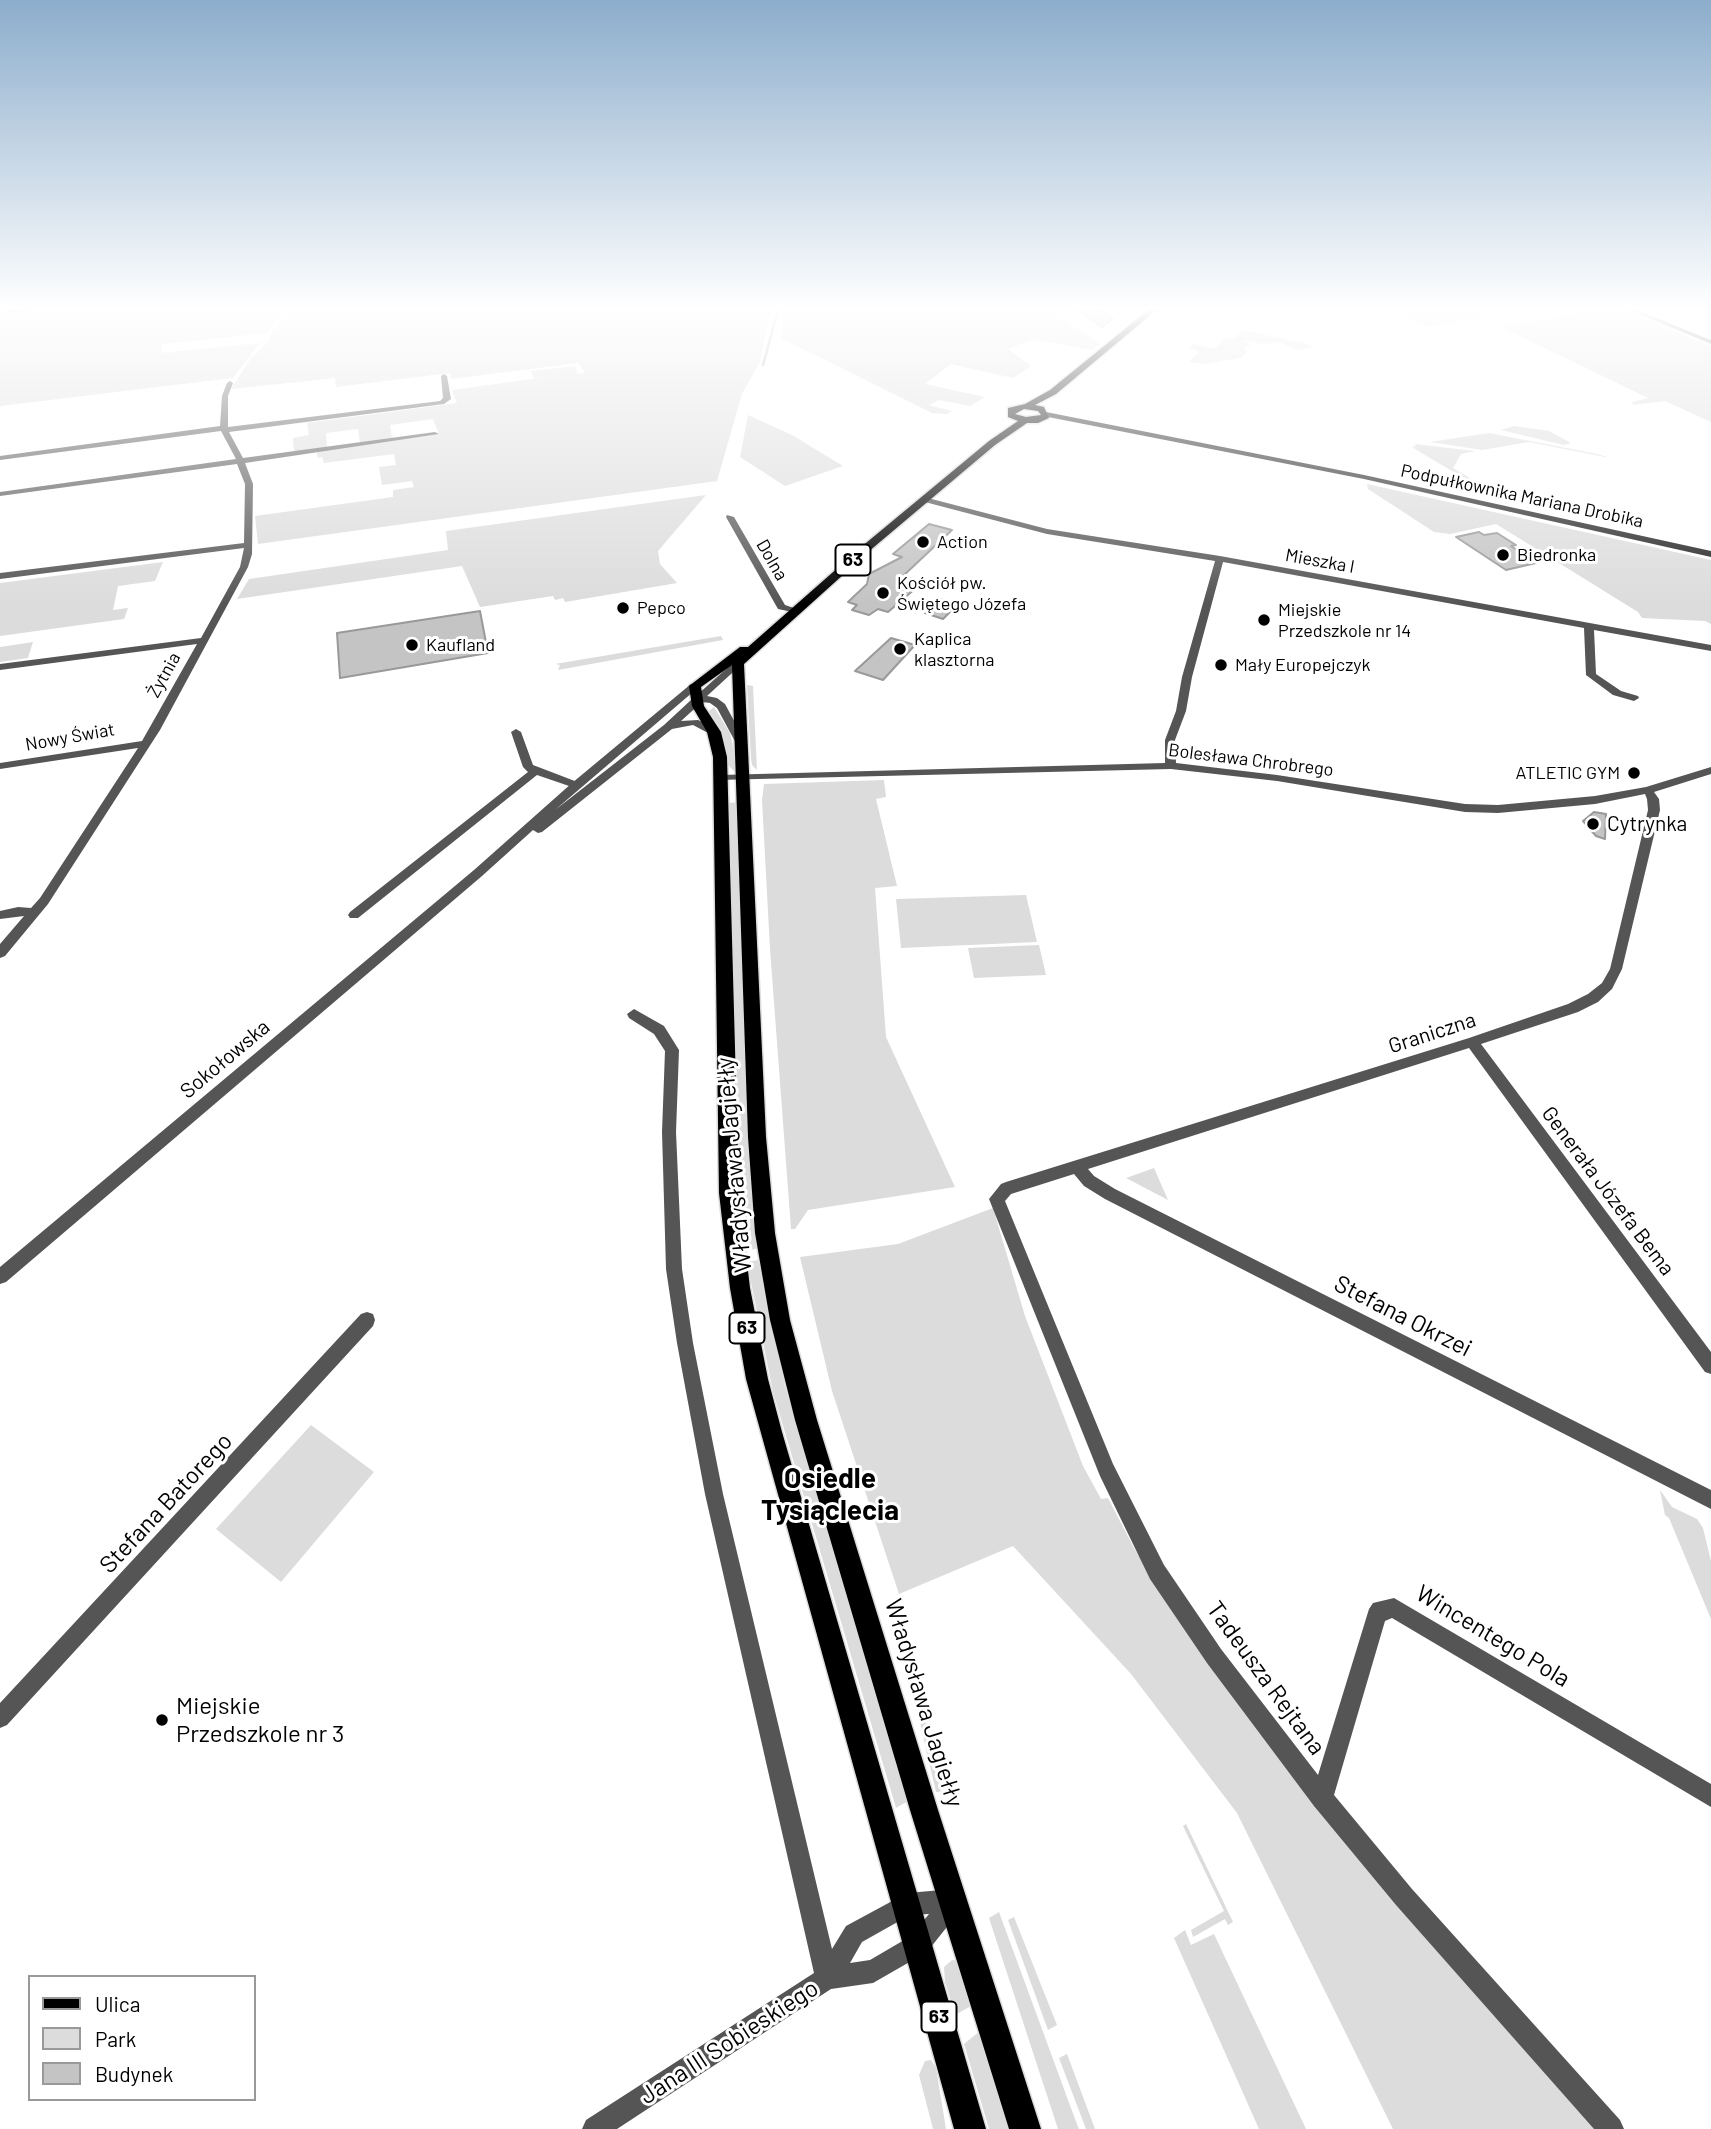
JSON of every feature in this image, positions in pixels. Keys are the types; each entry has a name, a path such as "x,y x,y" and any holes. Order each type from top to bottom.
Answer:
{"main road":[{"path":"1026,406 1010,413 1020,419 1043,414"},
{"path":"1028,406 1043,414"},
{"path":"1043,414 1046,406"},
{"name":"Podpułkownika Mariana Drobika","path":"1043,414 1364,477 1711,554"},
{"name":"Sokołowska","path":"738,663 794,611 1020,419"},
{"name":"Sokołowska","path":"696,692 737,654 762,639"},
{"name":"Władysława Jagiełły","path":"738,663 743,747 732,778 729,1194 740,1288 757,1379 771,1432 970,2129"},
{"name":"Władysława Jagiełły","path":"696,692 698,706 714,732 732,778 765,1233 791,1368 924,1810 1025,2129"}],"street":[{"path":"224,429 225,406"},
{"path":"0,458 414,406"},
{"name":"Żytnia","path":"0,953 34,913 146,744 206,640 244,567 249,484 224,429"},
{"path":"0,494 435,434"},
{"name":"Mieszka I","path":"925,499 1046,531 1220,559 1711,648"},
{"name":"Dolna","path":"730,517 781,607 794,611"},
{"path":"0,576 247,545"},
{"path":"1171,766 1170,740 1181,711 1187,677 1220,559"},
{"path":"1589,626 1591,675 1617,693 1634,698"},
{"path":"0,667 206,640"},
{"name":"Sokołowska","path":"2,1271 478,873 576,785 676,702 696,692 738,663"},
{"path":"696,692 722,706 743,747"},
{"name":"Sokołowska","path":"478,873 668,727 696,692"},
{"path":"668,727 694,722 714,732"},
{"path":"516,732 528,767 576,785"},
{"name":"Nowy Świat","path":"0,766 146,744"},
{"name":"Bolesława Chrobrego","path":"732,778 1171,766 1277,778 1465,808 1498,809 1548,806 1648,790"},
{"path":"354,915 536,771"},
{"path":"1648,790 1711,771"},
{"name":"Graniczna","path":"1006,1189 1472,1042 1573,1008 1593,998 1607,986 1616,969 1654,810 1653,799 1648,790"},
{"path":"0,915 18,911 34,913"},
{"path":"634,1014 659,1030 672,1049 669,1132 674,1269 685,1343 714,1494 827,1978"},
{"name":"Generała Józefa Bema","path":"1472,1042 1711,1366"},
{"name":"Stefana Okrzei","path":"1078,1168 1089,1181 1110,1194 1711,1500"},
{"name":"Tadeusza Rejtana","path":"1006,1189 998,1199 1000,1209 1106,1470 1157,1572 1214,1656 1322,1798 1404,1897 1611,2129"},
{"name":"Stefana Batorego","path":"0,1718 367,1320"},
{"name":"Wincentego Pola","path":"1322,1798 1376,1616 1380,1610 1386,1608 1394,1608 1711,1796"},
{"name":"Jana III Sobieskiego","path":"827,1978 854,1934 907,1904 954,1899"},
{"name":"Jana III Sobieskiego","path":"595,2129 827,1978 873,1971 919,1944 954,1899"}],"green space":[{"path":"432,406 738,406 717,481 258,544 255,516 393,497 393,490 414,487 412,481 382,485 379,467 396,465 394,454 324,463 322,457 318,458 316,451 439,434 433,419 390,425 392,438 360,443 358,429 326,433 327,447 294,452 293,438 309,435 307,423"},
{"path":"919,406 934,406 952,411 947,414 932,413"},
{"path":"1677,406 1711,406 1711,422"},
{"path":"748,415 792,435 843,466 785,486 740,457"},
{"path":"1514,426 1549,431 1571,443 1564,445 1501,430"},
{"path":"1489,433 1610,458 1529,442 1482,450 1430,442"},
{"path":"1414,444 1475,451 1461,454 1453,468 1492,491 1477,486 1420,452 1412,447 1416,446"},
{"path":"1367,484 1711,560 1711,624 1705,621 1642,618 1638,612 1496,524 1450,534 1434,532 1368,489"},
{"path":"706,495 658,551 660,564 677,583 565,602 563,598 555,600 553,596 480,607 462,566 237,599 249,579 448,550 446,531"},
{"path":"163,562 155,581 118,586 113,610 128,608 124,619 0,636 0,583"},
{"path":"721,636 723,640 558,670 560,665 555,664"},
{"path":"33,642 28,658 0,662 0,647"},
{"path":"747,685 753,686 757,770 751,759"},
{"path":"714,707 730,733 735,772 728,765 722,731 709,711"},
{"path":"884,780 886,797 876,799 897,886 875,888 886,1037 955,1187 808,1210 795,1229 791,1229 770,949 762,800 764,784"},
{"path":"738,802 749,1166 759,1248 746,1251 736,1167 734,1100 729,803"},
{"path":"1026,895 1037,942 901,948 896,899"},
{"path":"1039,945 1046,975 974,978 968,948"},
{"path":"1154,1168 1168,1200 1126,1178"},
{"path":"993,1208 1025,1316 1083,1466 1101,1499 1108,1498 1135,1550 1155,1580 1596,2129 1393,2129 1237,1813 1131,1674 1013,1546 899,1594 832,1391 800,1257 898,1244"},
{"path":"758,1260 785,1387 910,1800 896,1808 773,1392 747,1262"},
{"path":"311,1425 374,1472 281,1582 216,1529"},
{"path":"1660,1490 1672,1507 1697,1519 1703,1528 1711,1561 1711,1619 1669,1518 1665,1515"},
{"path":"921,1707 946,1788 939,1792 936,1792 917,1708"},
{"path":"1186,1824 1233,1922 1228,1925 1225,1919 1193,1937 1191,1930 1224,1911 1183,1826"},
{"path":"999,1912 1079,2129 1058,2129 989,1918"},
{"path":"1014,1917 1057,2025 1048,2030 1008,1920"},
{"path":"1185,1930 1191,1945 1214,1934 1306,2129 1259,2129 1174,1938"},
{"path":"952,1960 959,1961 971,2006 955,2015 945,1982 944,1967"},
{"path":"980,2031 1010,2129 989,2129 964,2044"},
{"path":"1067,2054 1095,2129 1086,2129 1059,2058"},
{"path":"931,2060 936,2068 946,2129 933,2129 919,2075 925,2061"}],"building":[{"path":"929,524 952,530 903,576 923,582 888,612 878,609 869,615 852,610 857,605 848,602 867,584 869,574 902,557 893,554"},
{"name":"Biedronka","path":"1479,532 1484,535 1497,533 1536,563 1506,570 1456,537"},
{"path":"940,599 958,604 943,619 925,613"},
{"name":"Kaufland","path":"480,611 488,653 340,678 337,633"},
{"path":"891,638 915,645 883,680 855,671"},
{"name":"Cytrynka","path":"1594,812 1606,814 1605,839 1596,836 1583,821"}],"place":[{"name":"Action","path":"923,542"},
{"name":"Biedronka","path":"1503,555"},
{"name":"Kościół pw. Świętego Józefa","path":"883,593"},
{"name":"Pepco","path":"623,608"},
{"name":"Miejskie Przedszkole nr 14","path":"1264,620"},
{"name":"Kaufland","path":"412,645"},
{"name":"Kaplica klasztorna","path":"900,649"},
{"name":"Mały Europejczyk","path":"1221,665"},
{"name":"ATLETIC GYM","path":"1634,773"},
{"name":"Cytrynka","path":"1593,824"},
{"name":"Miejskie Przedszkole nr 3","path":"162,1720"}],"district":[{"name":"Osiedle Tysiąclecia","path":"830,1495"}]}
